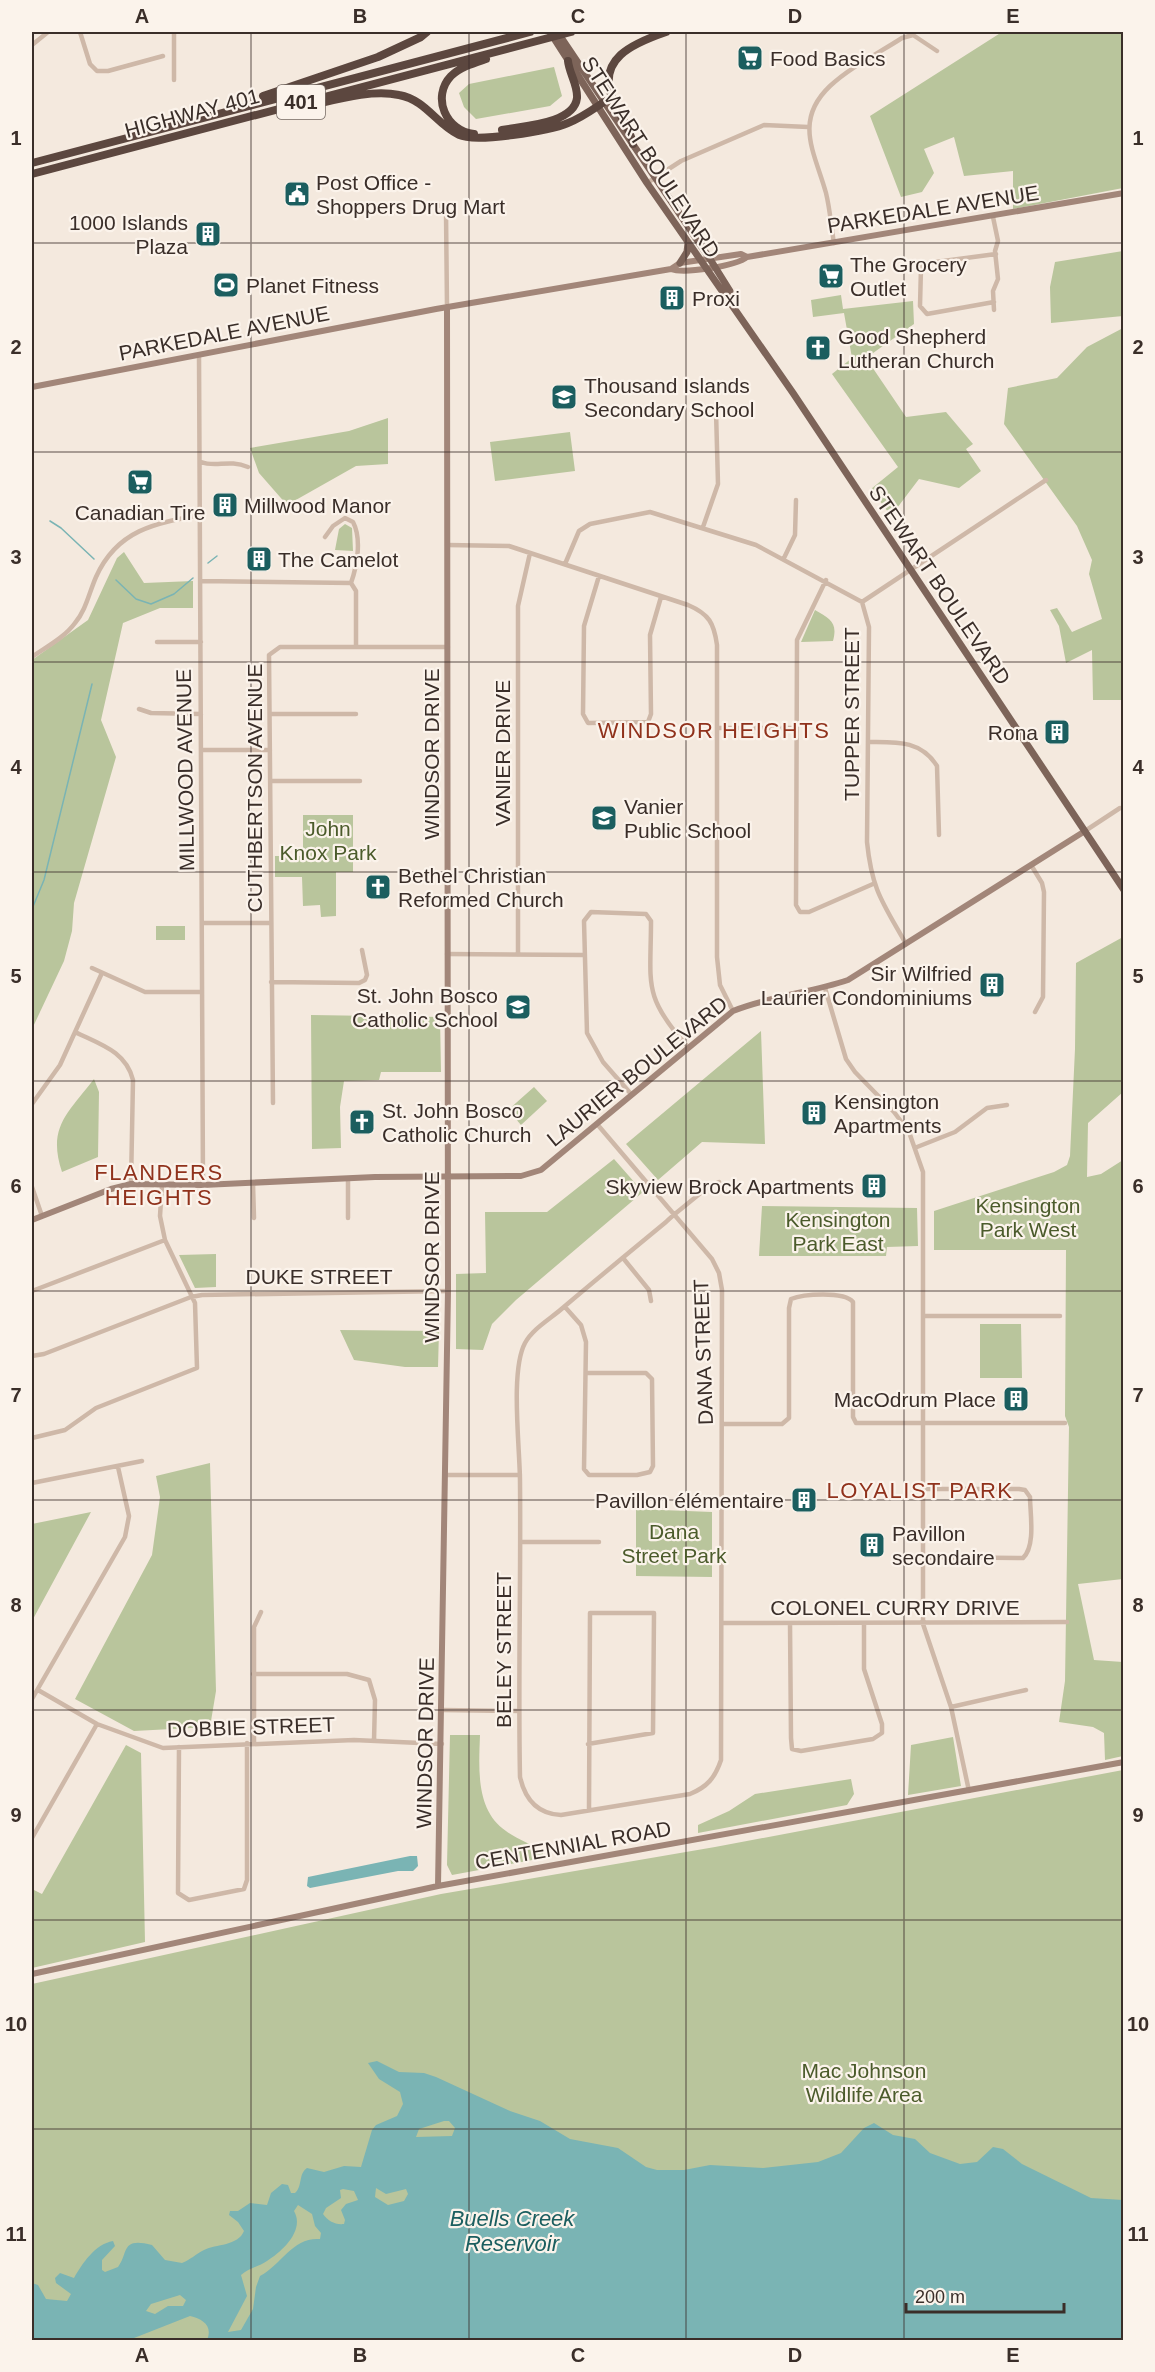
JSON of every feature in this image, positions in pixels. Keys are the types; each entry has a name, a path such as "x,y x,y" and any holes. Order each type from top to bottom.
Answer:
{"highway":[{"path":"213,114 222,108 378,57 427,32"},
{"name":"HIGHWAY 401","path":"32,163 530,32"},
{"path":"564,32 471,64 453,74 442,95 443,110 450,122 465,132 476,134 561,118 572,108 577,96 567,54"},
{"name":"HIGHWAY 401","path":"32,174 564,32"},
{"path":"633,144 631,133 610,94 609,73 619,55 631,46 666,32"},
{"path":"260,113 390,93 413,98 453,132 474,139 561,126 601,104"}],"main road":[{"name":"STEWART BOULEVARD","path":"550,32 601,104 647,183 721,293 728,299 1124,890"},
{"name":"STEWART BOULEVARD","path":"564,32 567,54 601,104 633,144 710,259 730,291 728,299"},
{"path":"680,263 687,252 688,243"}],"street":[{"path":"32,45 48,32"},
{"path":"80,32 90,64 97,71 108,71 163,56"},
{"path":"174,32 174,80"},
{"path":"834,243 826,194 810,143 808,127 820,97 831,85 902,38 913,35 937,51"},
{"path":"647,183 681,161 764,125 808,127"},
{"name":"PARKEDALE AVENUE","path":"671,269 679,272 715,267 742,261 747,257 1124,193"},
{"name":"WINDSOR DRIVE","path":"434,204 441,206 446,212 448,647 448,1291 443,1710 438,1886"},
{"path":"993,217 998,241 996,254 998,279 993,291 994,310"},
{"name":"PARKEDALE AVENUE","path":"32,387 447,307 671,269 680,263 741,254 747,257"},
{"path":"994,302 927,314 920,306 920,276 921,267 928,263 996,254"},
{"name":"MILLWOOD AVENUE","path":"199,356 203,1185"},
{"path":"703,527 717,484 716,411"},
{"path":"201,462 207,464 234,461 248,466"},
{"path":"862,602 1046,480"},
{"path":"784,558 795,535 796,500"},
{"name":"TUPPER STREET","path":"565,564 579,531 590,524 604,519 650,512 756,545 826,580 862,602 869,627 867,842 873,884 906,944"},
{"path":"32,657 68,632 76,622 104,562 122,540 154,524 201,515"},
{"path":"325,537 333,526 345,518 353,522 357,528 357,565 351,583"},
{"path":"447,545 492,544 530,553 701,610 714,624 717,645 718,728 717,957 720,985 733,1011"},
{"name":"VANIER DRIVE","path":"518,954 518,606 530,553"},
{"path":"599,576 584,626 584,714 588,723 648,722 651,714 650,635 661,597"},
{"path":"826,580 797,640 796,905 800,912 809,912 873,884"},
{"path":"201,581 351,583"},
{"path":"351,583 357,591 356,646"},
{"path":"157,642 201,642"},
{"name":"CUTHBERTSON AVENUE","path":"273,1103 269,655 280,646 448,647"},
{"path":"139,709 151,713 201,714"},
{"path":"270,714 356,714"},
{"path":"718,728 796,728"},
{"path":"869,742 908,743 932,758 937,766 939,835"},
{"path":"202,750 270,750"},
{"path":"271,781 360,781"},
{"path":"1084,831 1120,808"},
{"name":"LAURIER BOULEVARD","path":"32,1220 111,1189 131,1185 253,1184 448,1176 521,1176 541,1170 733,1011 755,1002 825,988 848,980 1084,831"},
{"path":"1031,865 1042,883 1044,892 1043,997 1035,1012"},
{"path":"631,1094 603,1062 587,1033 584,921 591,912 646,914 651,921 651,993 660,1012 688,1047"},
{"path":"203,923 270,922"},
{"path":"271,982 359,983 365,980 367,975 362,950"},
{"path":"447,954 584,955"},
{"path":"92,968 101,975 145,992 202,992"},
{"path":"32,1104 60,1065 101,975"},
{"path":"825,988 846,1059 909,1132 923,1172 923,1624 951,1707 969,1791"},
{"path":"75,1032 114,1051 125,1060 130,1069 132,1080 131,1185"},
{"path":"916,1147 955,1132 987,1108 1007,1106"},
{"name":"DANA STREET","path":"597,1124 712,1259 719,1273 722,1623"},
{"path":"348,1179 348,1218"},
{"name":"BELEY STREET","path":"719,1182 708,1187 673,1215 536,1330 526,1341 520,1354 518,1384 520,1777 529,1800 549,1814 690,1794 710,1782 720,1760 722,1623"},
{"path":"253,1184 254,1218"},
{"path":"32,1438 65,1430 96,1408 197,1368 195,1303 165,1240 160,1216 162,1185"},
{"path":"32,1187 42,1216"},
{"path":"32,1291 165,1240"},
{"path":"623,1258 649,1290 651,1301"},
{"name":"DUKE STREET","path":"32,1356 44,1354 191,1297 214,1293 448,1291"},
{"path":"722,1424 783,1424 789,1418 789,1308 791,1299 809,1295 847,1296 853,1302 853,1417 856,1423 1065,1423"},
{"path":"565,1307 581,1325 586,1342 584,1469 589,1475 650,1472 653,1466 652,1379 646,1373 587,1373"},
{"path":"923,1316 1060,1316"},
{"path":"32,1483 142,1461"},
{"path":"32,1699 125,1537 129,1516 118,1467"},
{"path":"446,1475 520,1475"},
{"path":"923,1489 1025,1490 1030,1497 1028,1553 1023,1558 923,1557"},
{"path":"520,1542 599,1542"},
{"path":"254,1743 254,1627 261,1612"},
{"path":"588,1744 653,1733 654,1613 590,1613 588,1744 589,1810"},
{"name":"COLONEL CURRY DRIVE","path":"722,1623 1067,1623"},
{"path":"790,1623 790,1738 792,1749 801,1751 873,1739 882,1733 882,1724 864,1669 864,1624"},
{"path":"253,1674 347,1674 369,1680 375,1700 374,1741"},
{"name":"DOBBIE STREET","path":"38,1690 97,1724 163,1748 247,1743 374,1741 442,1744"},
{"path":"951,1707 1026,1690"},
{"path":"443,1710 519,1711"},
{"path":"32,1838 97,1724"},
{"path":"179,1747 178,1893 189,1900 244,1889 247,1880 247,1743"},
{"name":"CENTENNIAL ROAD","path":"32,1974 438,1886 1124,1762"}],"green space":[{"path":"1002,32 1123,32 1123,188 1013,209 1013,171 964,176 954,137 924,149 934,173 922,192 901,197 870,116"},
{"path":"554,67 562,96 550,106 476,119 464,107 459,93 469,84"},
{"path":"1123,251 1123,316 1051,323 1050,287 1055,262"},
{"path":"841,295 843,309 913,301 914,324 866,358 906,417 946,412 973,444 966,449 981,471 959,488 919,479 891,516 871,489 898,467 832,374 852,358 844,313 813,317 811,300"},
{"path":"1123,328 1123,700 1093,700 1092,650 1066,663 1059,626 1050,610 1057,608 1072,632 1102,619 1089,574 1092,560 1077,526 1004,424 1008,388 1057,378 1087,347"},
{"path":"388,418 388,464 356,466 287,505 259,473 250,448 349,431"},
{"path":"570,432 575,471 495,481 490,442"},
{"path":"345,524 352,528 353,551 335,550 339,529"},
{"path":"124,552 144,583 193,581 193,608 160,608 123,623 101,720 116,757 74,903 72,931 64,961 32,1029 32,660 88,620 117,558"},
{"path":"815,610 832,622 833,641 801,642"},
{"name":"John Knox Park","path":"303,815 353,815 353,872 336,872 336,916 321,917 320,905 303,906 302,877 275,877 275,856 303,856"},
{"path":"156,926 185,926 185,940 156,940"},
{"name":"Kensington Park West","path":"1123,937 1123,1092 1088,1123 1087,1177 1101,1174 1123,1160 1123,1579 1078,1584 1094,1660 1123,1662 1123,1756 1105,1760 1104,1733 1093,1727 1059,1722 1065,1681 1069,1427 1065,1416 1066,1250 934,1250 934,1211 1054,1172 1067,1165 1070,1156 1075,1049 1076,963"},
{"path":"311,1015 440,1017 441,1072 381,1072 379,1080 344,1081 340,1107 341,1148 312,1149"},
{"path":"761,1031 765,1144 702,1142 658,1180 626,1144"},
{"path":"94,1079 99,1092 98,1157 62,1172 57,1143 59,1132 68,1112"},
{"path":"534,1087 547,1101 521,1125 508,1110"},
{"path":"614,1159 643,1192 516,1300 492,1324 483,1350 456,1349 456,1274 486,1273 485,1212 547,1212"},
{"name":"Kensington Park East","path":"762,1206 917,1208 918,1246 887,1247 886,1256 759,1256"},
{"path":"216,1254 216,1287 195,1288 179,1255"},
{"path":"980,1324 1021,1324 1022,1378 980,1378"},
{"path":"340,1330 439,1331 438,1367 405,1367 354,1360"},
{"path":"210,1463 216,1691 210,1727 134,1731 75,1699 152,1555 160,1497 156,1476"},
{"name":"Dana Street Park","path":"636,1509 712,1512 712,1577 636,1576"},
{"path":"91,1512 32,1621 32,1524"},
{"path":"450,1735 480,1735 481,1787 489,1812 506,1831 543,1851 543,1858 452,1875 447,1865"},
{"path":"953,1737 961,1786 908,1795 911,1745"},
{"path":"126,1745 141,1753 145,1942 32,1968 32,1889 42,1894"},
{"name":"Mac Johnson Wildlife Area","path":"1123,1770 1123,2340 32,2340 32,1984 441,1894 715,1847"},
{"path":"851,1779 854,1794 847,1805 698,1833 698,1825 729,1811 755,1794"}],"water":[{"path":"417,1856 418,1866 413,1871 398,1871 310,1888 307,1886 308,1877"},
{"name":"Buells Creek Reservoir","path":"377,2061 399,2072 424,2073 436,2077 510,2111 540,2121 570,2139 618,2148 646,2167 657,2170 684,2170 710,2165 763,2168 818,2162 841,2153 864,2128 874,2123 893,2135 915,2139 930,2153 960,2164 977,2162 993,2147 1003,2149 1022,2164 1091,2198 1123,2200 1123,2340 207,2340 209,2331 206,2324 190,2316 129,2340 32,2340 32,2283 38,2285 46,2299 67,2301 71,2294 56,2283 55,2278 60,2273 74,2278 90,2255 100,2246 113,2241 115,2246 102,2260 102,2270 105,2272 118,2267 127,2248 135,2243 152,2245 165,2260 182,2263 204,2250 226,2244 241,2236 244,2231 229,2215 230,2211 238,2211 250,2203 267,2205 271,2193 282,2184 288,2185 291,2193 295,2193 302,2173 307,2168 324,2172 344,2166 361,2167 372,2130 376,2125 397,2116 403,2104 400,2092 379,2079 368,2063","holes":["444,2121 449,2121 455,2128 452,2136 416,2137 419,2129","376,2188 386,2194 406,2189 408,2194 404,2201 388,2205 375,2197","340,2190 354,2191 358,2200 346,2204 341,2210 345,2220 344,2224 332,2222 323,2214 326,2208 341,2198","298,2205 312,2214 315,2226 321,2233 320,2239 311,2239 295,2246 260,2276 253,2309 241,2330 228,2332 247,2296 241,2275 280,2252 295,2233 297,2218 294,2211","180,2295 186,2300 183,2306 168,2306 155,2314 146,2311 151,2304"]}],"waterway":[{"path":"50,521 61,528 94,559"},
{"path":"208,563 217,556"},
{"path":"116,580 136,599 151,604 174,594 193,578"},
{"path":"32,909 44,880 92,684"}],"place":[{"name":"Food Basics","path":"750,58"},
{"name":"Post Office - Shoppers Drug Mart","path":"297,194"},
{"name":"1000 Islands Plaza","path":"208,234"},
{"name":"The Grocery Outlet","path":"831,276"},
{"name":"Planet Fitness","path":"226,285"},
{"name":"Proxi","path":"672,298"},
{"name":"Good Shepherd Lutheran Church","path":"818,348"},
{"name":"Thousand Islands Secondary School","path":"564,397"},
{"name":"Canadian Tire","path":"140,482"},
{"name":"Millwood Manor","path":"225,505"},
{"name":"The Camelot","path":"259,559"},
{"name":"Rona","path":"1057,732"},
{"name":"Vanier Public School","path":"604,818"},
{"name":"Bethel Christian Reformed Church","path":"378,887"},
{"name":"Sir Wilfried Laurier Condominiums","path":"992,985"},
{"name":"St. John Bosco Catholic School","path":"518,1007"},
{"name":"Kensington Apartments","path":"814,1113"},
{"name":"St. John Bosco Catholic Church","path":"362,1122"},
{"name":"Skyview Brock Apartments","path":"874,1186"},
{"name":"MacOdrum Place","path":"1016,1399"},
{"name":"Pavillon élémentaire","path":"804,1500"},
{"name":"Pavillon secondaire","path":"872,1545"}],"district":[{"name":"WINDSOR HEIGHTS","path":"714,730"},
{"name":"FLANDERS HEIGHTS","path":"159,1184"},
{"name":"LOYALIST PARK","path":"920,1490"}]}
